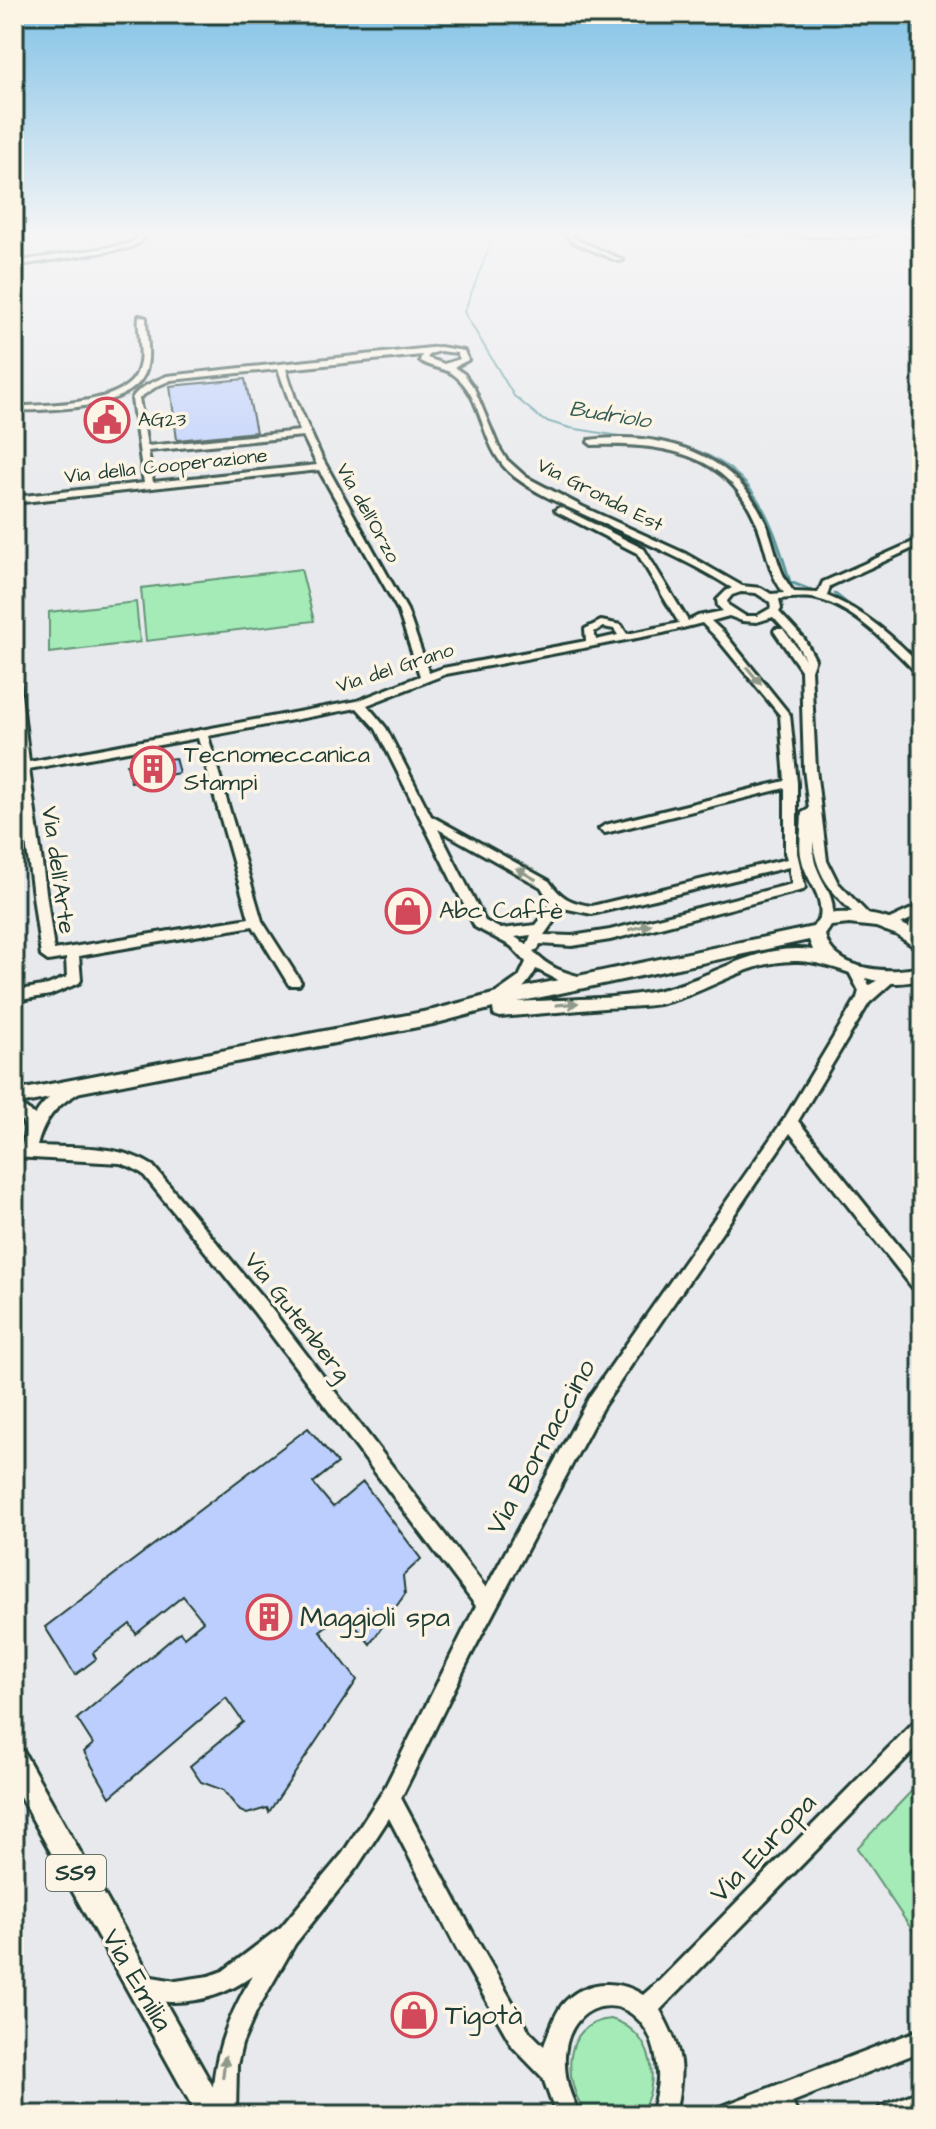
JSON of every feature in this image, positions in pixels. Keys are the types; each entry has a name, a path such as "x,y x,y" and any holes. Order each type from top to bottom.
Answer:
{"main road":[{"path":"14,1098 433,1017 821,927 851,917 886,926 918,941"},
{"path":"821,927 817,940 827,958"},
{"path":"433,1017 672,995 754,959 799,952 889,979 920,975"},
{"name":"Via Emilia","path":"14,1760 214,2115"}],"street":[{"path":"105,400 134,385 140,376 142,331"},
{"path":"14,409 134,398 154,384 170,378 402,354 425,356 454,350 463,354 461,363 448,367"},
{"path":"425,356 429,364 448,367 461,374"},
{"name":"Via Gronda Est","path":"461,363 461,374 478,401 493,448 512,471 546,492 740,589 758,590 772,597"},
{"name":"Via dell'Orzo","path":"281,366 305,433 398,601 425,676"},
{"path":"134,398 149,485"},
{"path":"143,449 305,433"},
{"path":"592,442 668,444 694,454 734,479 747,494 761,523 779,580 791,595"},
{"name":"Via della Cooperazione","path":"14,500 322,467"},
{"path":"560,510 641,551 684,623"},
{"path":"822,597 826,584 922,541"},
{"name":"Via Gronda Est","path":"684,560 725,605 742,618 758,619 777,629 790,643 806,670"},
{"path":"725,605 740,589"},
{"path":"758,619 774,613 777,605 772,597 822,597 861,619 920,670"},
{"name":"Via del Grano","path":"23,767 360,704 425,676 684,623 703,618 725,605"},
{"path":"774,613 810,659 806,670 810,769 807,850 809,863 829,906 821,927"},
{"path":"496,934 538,934 572,941 799,887 791,853 791,783 785,715 703,618"},
{"name":"Via dell'Arte","path":"14,677 23,767 20,803 48,956 256,921"},
{"path":"360,704 381,728 480,924 516,943 532,959 568,980 586,982"},
{"path":"202,733 256,921 294,982"},
{"path":"810,769 823,868 833,885 867,920"},
{"path":"605,829 791,783"},
{"path":"429,819 545,884 559,905 538,934 524,980 497,1000"},
{"path":"556,900 575,908 592,910 794,862"},
{"path":"682,890 696,913"},
{"path":"886,926 921,909"},
{"path":"918,941 921,909"},
{"path":"14,996 50,990 74,980 72,952"},
{"path":"855,970 866,991 864,999"},
{"name":"Via Bornaccino","path":"224,2115 223,2064 228,2044 289,1935 350,1860 390,1798 596,1402 790,1122 864,999 881,982 889,979"},
{"path":"21,1151 47,1106 84,1085"},
{"path":"14,1107 28,1116 33,1129"},
{"path":"790,1122 922,1287"},
{"name":"Via Gutenberg","path":"21,1151 120,1157 148,1170 260,1307 488,1606"},
{"name":"Via Europa","path":"645,2008 922,1728"},
{"path":"390,1798 521,2039 553,2071"},
{"name":"Via Bornaccino","path":"139,1985 176,1992 209,1987 230,1979 289,1935"},
{"path":"568,2115 558,2097 553,2071 559,2031 581,2001 600,1993 626,1996 645,2008 659,2025 669,2049 671,2092 663,2115"},
{"path":"728,2115 781,2105 922,2040"},
{"path":"888,2115 922,2102"}],"green space":[{"path":"301,569 314,621 146,641 141,588"},
{"path":"136,602 140,642 49,653 49,612"},
{"path":"922,1780 922,1945 857,1848"},
{"path":"611,2019 636,2034 650,2059 651,2088 639,2115 587,2115 573,2087 571,2056 575,2043 582,2031 594,2023"}],"building":[{"path":"245,379 256,432 177,440 170,386"},
{"name":"Tecnomeccanica Stampi","path":"175,758 179,773 131,782 127,764"},
{"name":"Maggioli spa","path":"308,1428 338,1463 313,1483 333,1507 363,1482 421,1559 403,1576 405,1594 370,1644 344,1612 320,1631 357,1680 269,1812 267,1808 247,1814 240,1811 223,1790 201,1782 190,1766 243,1722 226,1698 110,1797 84,1752 93,1744 77,1719 180,1632 184,1637 203,1621 183,1596 136,1634 130,1624 93,1653 96,1659 75,1675 45,1627"}],"waterway":[{"name":"Budriolo","path":"476,331 514,396 543,420 570,428 679,446"},
{"name":"Budriolo","path":"674,444 679,446"},
{"name":"Budriolo","path":"679,446 701,452 739,477 765,512 790,582 813,591"},
{"name":"Budriolo","path":"835,594 862,615"},
{"name":"Budriolo","path":"897,643 911,654"},
{"name":"Budriolo","path":"904,661 922,680"}],"place":[{"name":"AG23","path":"107,420"},
{"name":"Tecnomeccanica Stampi","path":"153,769"},
{"name":"Abc Caffè","path":"408,911"},
{"name":"Maggioli spa","path":"269,1617"},
{"name":"Tigotà","path":"414,2015"}]}
